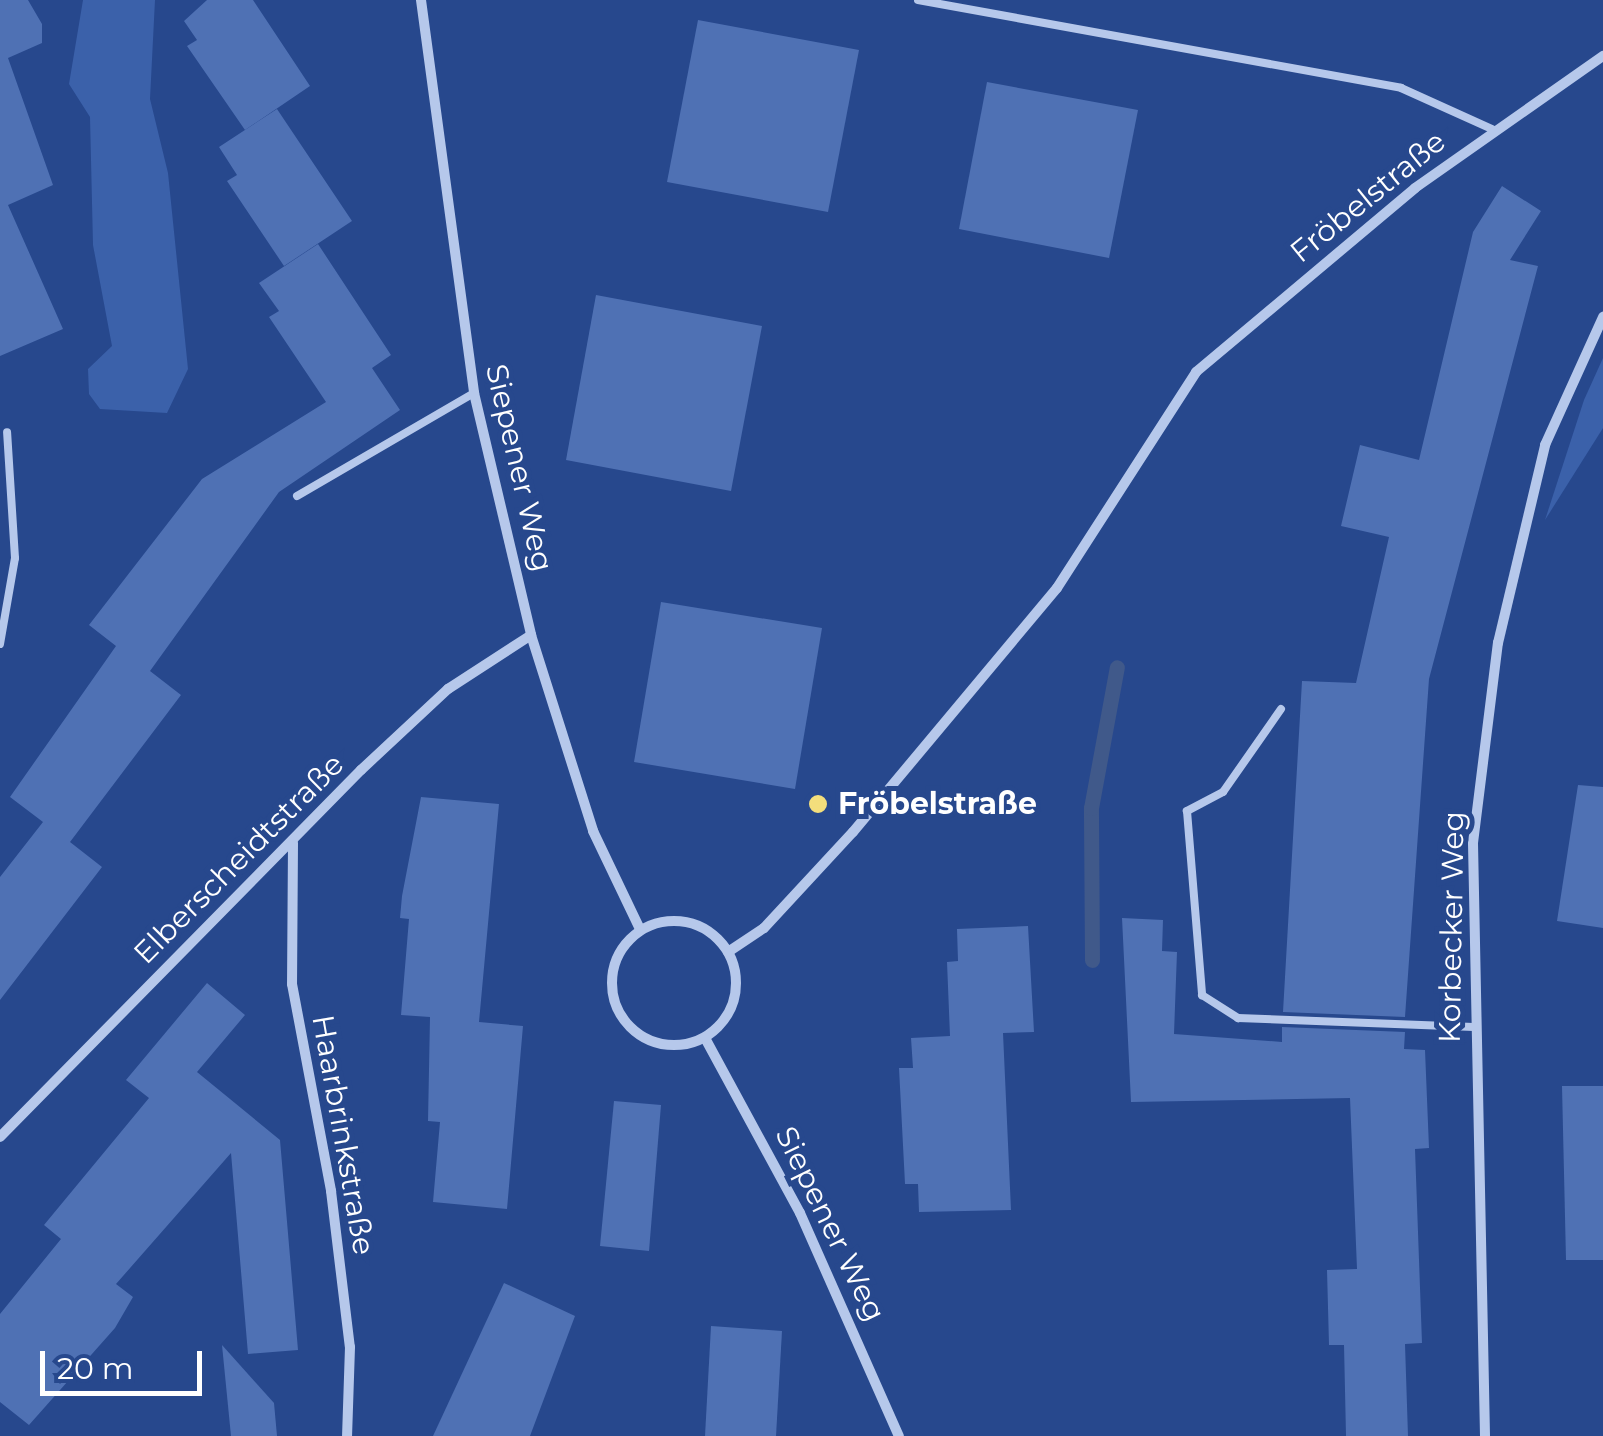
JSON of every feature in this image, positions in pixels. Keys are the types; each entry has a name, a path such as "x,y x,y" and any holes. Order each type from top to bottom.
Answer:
{"street":[{"name":"Siepener Weg","path":"421,0 474,393 531,635 593,831 640,929"},
{"name":"Fröbelstraße","path":"728,952 764,928 843,844 1057,588 1196,372 1492,130 1603,56"},
{"name":"Korbecker Weg","path":"1485,1436 1474,1027 1474,843 1498,643 1545,445 1603,317"},
{"name":"Elberscheidtstraße","path":"0,1137 448,689 531,635"},
{"name":"Haarbrinkstraße","path":"292,842 292,984 333,1210 350,1347 346,1436"},
{"path":"689,922 728,952 735,999 705,1038 663,1044 625,1024 611,974 640,929 689,922"},
{"name":"Siepener Weg","path":"705,1038 800,1212 899,1436"}],"lane":[{"path":"918,0 1401,88 1492,130"},
{"path":"297,496 474,393"},
{"path":"0,644 15,558 8,432"},
{"path":"1281,710 1223,792 1187,811 1202,996 1238,1018 1474,1027"}],"shaded area":[{"path":"83,0 155,0 150,99 168,173 188,369 167,413 100,409 89,394 88,369 112,346 93,245 90,117 69,84"},
{"path":"1603,358 1603,428 1545,520 1584,400"}],"building":[{"path":"0,0 28,0 42,24 42,43 8,58 53,185 8,205 63,329 0,356"},
{"path":"207,0 253,0 310,86 245,130 187,46 197,40 184,21"},
{"path":"698,20 859,50 828,212 667,182"},
{"path":"987,82 1138,110 1109,258 959,229"},
{"path":"277,109 352,221 284,266 227,181 237,175 219,147"},
{"path":"1502,186 1541,211 1510,260 1538,266 1429,679 1405,1017 1283,1012 1302,681 1356,683 1389,537 1341,526 1360,445 1419,460 1473,232"},
{"path":"318,244 391,355 372,368 400,410 279,492 150,671 181,695 70,842 102,867 0,1000 0,877 43,822 10,797 116,646 89,625 202,479 326,402 269,317 279,311 259,283"},
{"path":"596,295 762,326 731,491 566,460"},
{"path":"661,602 822,628 795,789 634,762"},
{"path":"1578,785 1603,787 1603,928 1557,921"},
{"path":"421,797 499,804 479,1022 523,1026 507,1209 433,1202 440,1122 428,1121 430,1017 401,1015 409,919 400,918 402,896"},
{"path":"1122,918 1163,920 1162,951 1177,952 1174,1034 1282,1042 1282,1027 1405,1032 1404,1049 1425,1050 1429,1148 1415,1149 1422,1343 1405,1344 1408,1436 1346,1436 1344,1345 1329,1345 1327,1270 1357,1269 1350,1098 1131,1102"},
{"path":"1028,926 1034,1032 1003,1033 1011,1210 919,1212 918,1184 905,1184 899,1068 913,1068 911,1038 950,1036 947,962 958,961 957,929"},
{"path":"207,983 245,1015 197,1072 280,1140 298,1350 248,1354 231,1153 116,1284 133,1297 115,1328 29,1425 0,1402 0,1314 61,1239 44,1225 149,1098 126,1080"},
{"path":"1562,1086 1603,1086 1603,1260 1566,1260"},
{"path":"614,1101 661,1105 649,1251 600,1246"},
{"path":"504,1283 575,1316 530,1436 433,1436"},
{"path":"711,1326 782,1331 776,1436 705,1436"},
{"path":"222,1345 274,1403 277,1436 231,1436"}],"waterway":[{"path":"1092,960 1091,808 1117,667"}],"place":[{"name":"Fröbelstraße","path":"818,804"}]}
